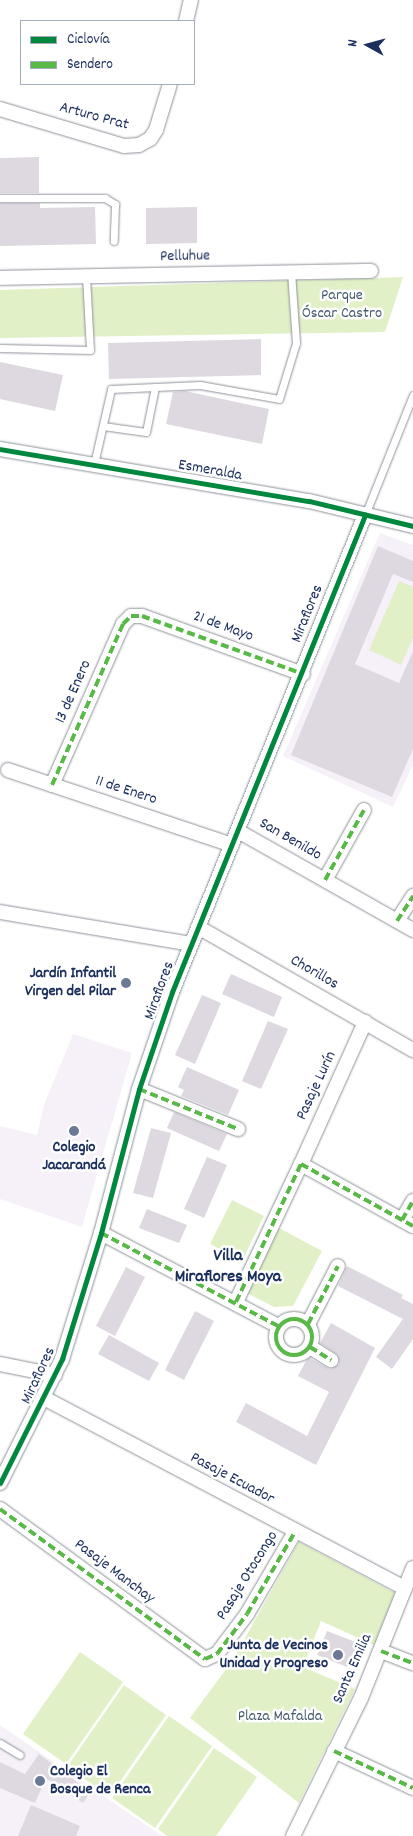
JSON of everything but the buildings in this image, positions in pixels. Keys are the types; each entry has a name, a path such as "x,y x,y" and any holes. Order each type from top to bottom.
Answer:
{"street":[{"path":"186,20 191,0"},
{"name":"Arturo Prat","path":"0,109 124,146 139,145 150,139 156,130 170,85"},
{"name":"Pelluhue","path":"0,278 371,271"},
{"name":"Esmeralda","path":"0,448 365,514 413,526"},
{"name":"Miraflores","path":"0,1483 44,1398 70,1338 101,1233 139,1089 191,944 303,674 365,514"},
{"name":"21 de Mayo","path":"131,616 142,616 303,674"},
{"name":"13 de Enero","path":"52,785 123,624 131,616"},
{"name":"11 de Enero","path":"8,770 232,845"},
{"name":"San Benildo","path":"325,880 364,810"},
{"name":"San Benildo","path":"238,831 413,930"},
{"path":"397,921 413,896"},
{"path":"0,912 191,944"},
{"name":"Chorillos","path":"198,927 413,1050"},
{"name":"Pasaje Lurín","path":"236,1302 365,1022"},
{"path":"139,1089 238,1129"},
{"path":"301,1164 408,1223 413,1201"},
{"path":"101,1233 236,1302 278,1326"},
{"path":"308,1324 338,1266"},
{"path":"278,1326 288,1320 302,1320 308,1324 311,1330 310,1347"},
{"path":"278,1326 277,1345 283,1352 295,1356 310,1347"},
{"path":"310,1347 331,1360"},
{"path":"0,1364 55,1375"},
{"name":"Pasaje Ecuador","path":"44,1398 295,1532 405,1588"},
{"name":"Pasaje Manchay","path":"0,1509 200,1658 210,1659"},
{"name":"Pasaje Otocongo","path":"210,1659 247,1614 295,1532"},
{"name":"Santa Emilia","path":"292,1836 381,1651 413,1568"},
{"path":"381,1651 413,1663"},
{"path":"334,1751 413,1788"}],"lane":[{"path":"0,198 105,198 115,204 114,241"},
{"path":"94,464 110,389 200,384 279,399 296,343 291,272"},
{"path":"0,348 90,350 86,277"},
{"path":"103,426 146,432 155,387"},
{"path":"365,514 413,395"},
{"path":"0,1743 20,1755"}],"shaded area":[{"path":"380,533 413,545 413,765 393,807 283,756"},
{"name":"Colegio Jacarandá","path":"73,1034 132,1053 82,1227 0,1199 0,1126 37,1135 44,1105"},
{"name":"Colegio El Bosque de Renca","path":"0,1725 162,1836 0,1836"}],"green space":[{"name":"Parque Óscar Castro","path":"403,277 385,332 0,338 0,290"},
{"path":"399,581 413,587 413,638 401,665 369,650"},
{"path":"232,1200 264,1216 242,1261 210,1244"},
{"path":"279,1228 322,1251 293,1306 274,1307 245,1292"},
{"name":"Plaza Mafalda","path":"299,1542 395,1593 374,1645 321,1621 303,1667 355,1689 299,1803 190,1718 232,1661"},
{"path":"80,1652 123,1682 66,1764 23,1734"},
{"path":"124,1685 166,1715 110,1796 67,1767"},
{"path":"169,1716 212,1746 155,1828 112,1798"},
{"path":"214,1748 257,1777 216,1836 167,1836 158,1829"}],"marked path":[{"path":"52,785 123,624 131,616 142,616 303,674"},
{"path":"325,880 364,810"},
{"path":"397,921 413,896"},
{"path":"139,1089 238,1129"},
{"path":"236,1302 301,1164 413,1226"},
{"path":"402,1220 413,1201"},
{"path":"101,1233 278,1326"},
{"path":"308,1324 338,1266"},
{"path":"294,1319 301,1320 307,1324 311,1330 312,1337 311,1344 307,1350 301,1354 294,1355 287,1354 281,1350 277,1344 276,1337 277,1330 281,1324 287,1320 294,1319"},
{"path":"310,1347 331,1360"},
{"path":"0,1509 205,1659 217,1654 247,1614 295,1532"},
{"path":"381,1651 413,1663"},
{"path":"334,1751 413,1788"}],"cycle path":[{"path":"0,449 309,501 413,526"},
{"path":"0,1483 62,1359 101,1233 139,1089 172,992 365,515"}],"place":[{"name":"Jardín Infantil Virgen del Pilar","path":"126,983"},
{"name":"Colegio Jacarandá","path":"74,1131"},
{"name":"Junta de Vecinos Unidad y Progreso","path":"338,1655"},
{"name":"Colegio El Bosque de Renca","path":"40,1781"}],"district":[{"name":"Villa Miraflores Moya","path":"228,1268"}]}
